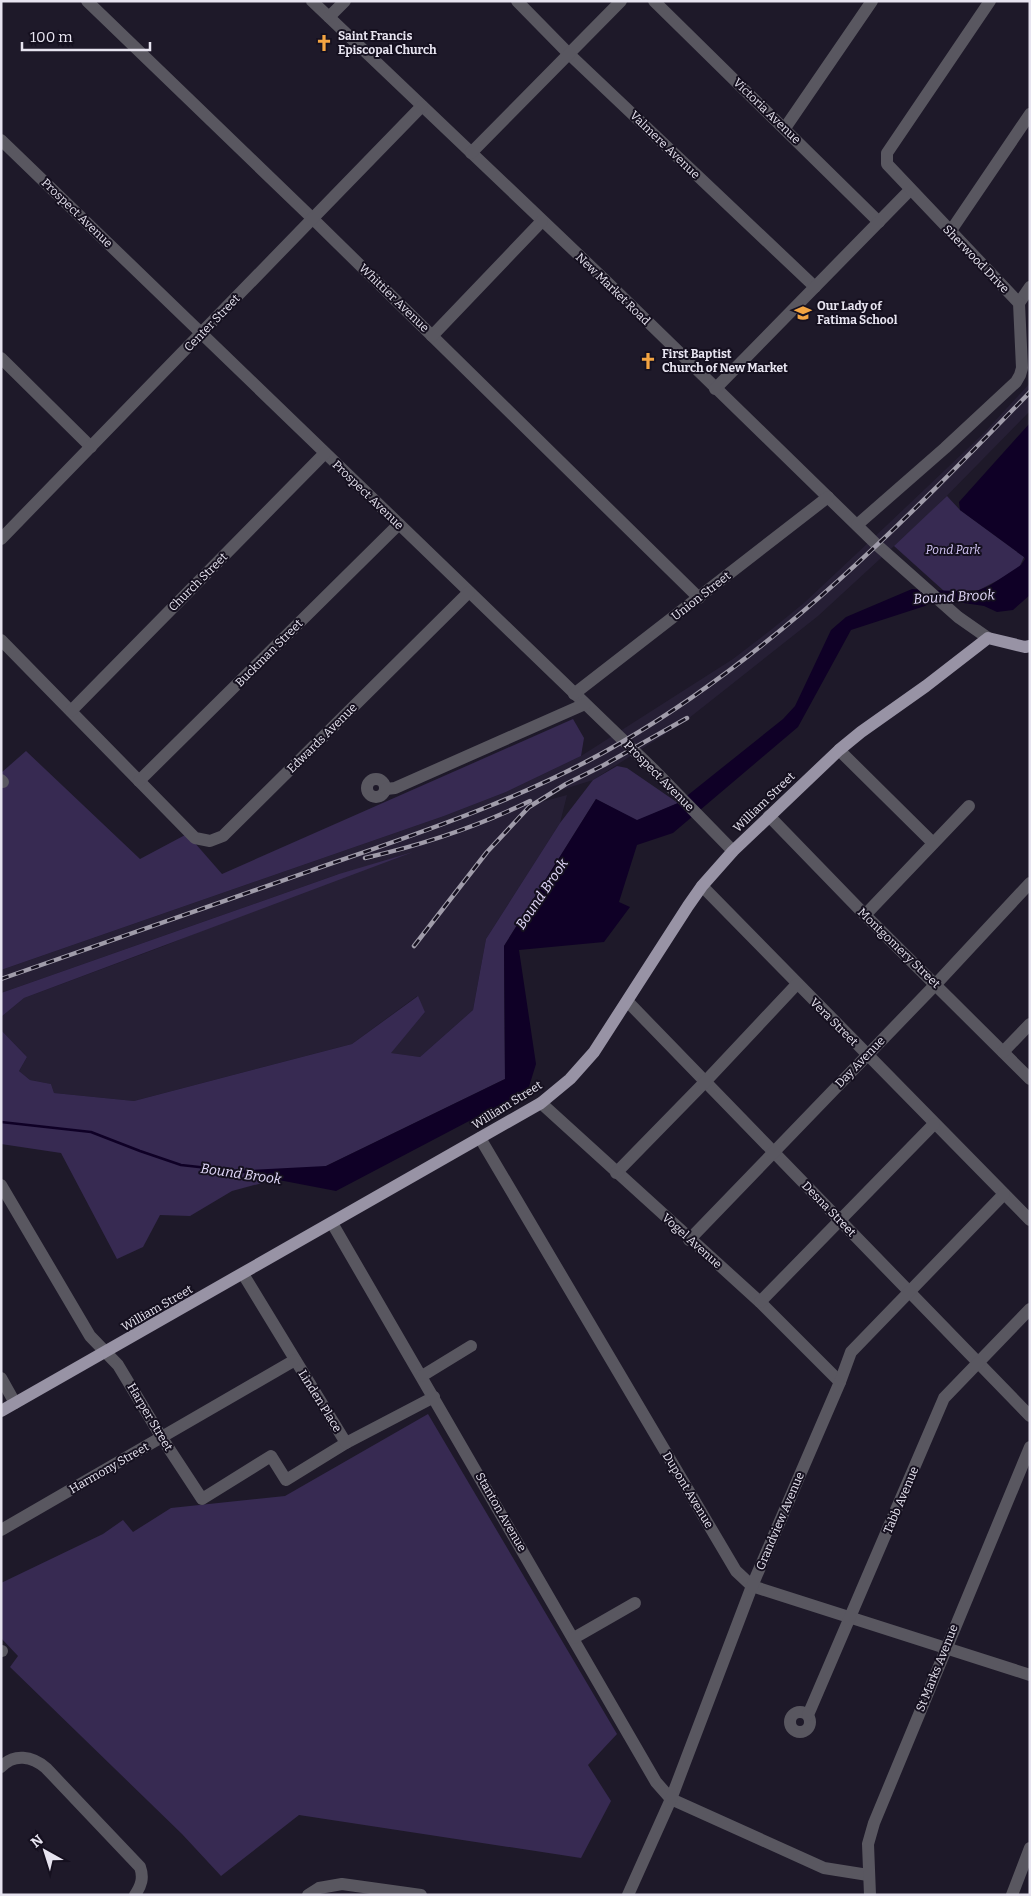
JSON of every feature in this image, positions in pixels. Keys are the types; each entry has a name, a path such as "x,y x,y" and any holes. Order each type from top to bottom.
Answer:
{"main road":[{"path":"988,638 1028,648"},
{"name":"William Street","path":"1,1411 541,1103 570,1079 594,1052 702,886 734,851 839,750 988,638"}],"street":[{"name":"Whittier Avenue","path":"87,1 312,218 699,598"},
{"name":"New Market Road","path":"312,1 913,578 958,617 988,638"},
{"path":"329,17 345,1"},
{"name":"Valmere Avenue","path":"517,1 569,54 815,287"},
{"path":"471,153 621,1"},
{"name":"Victoria Avenue","path":"654,1 879,222"},
{"path":"785,128 872,1"},
{"name":"Sherwood Drive","path":"857,525 945,448 1016,382 1022,368 1019,304 887,164 887,153 990,1"},
{"name":"Center Street","path":"1,539 422,106"},
{"path":"950,232 1030,114"},
{"name":"Prospect Avenue","path":"1,140 585,704 734,851"},
{"path":"715,389 910,190"},
{"path":"432,336 542,221"},
{"path":"1019,304 1030,287"},
{"path":"1,358 91,447"},
{"name":"Church Street","path":"71,711 325,453"},
{"name":"Union Street","path":"574,694 828,497"},
{"name":"Buckman Street","path":"140,781 399,524"},
{"name":"Edwards Avenue","path":"1,640 195,838 210,841 223,836 469,592"},
{"path":"386,789 394,788 585,704"},
{"path":"839,750 933,843"},
{"path":"865,915 969,806"},
{"name":"Montgomery Street","path":"769,816 865,915 1030,1079"},
{"name":"Day Avenue","path":"689,1240 936,984 1030,883"},
{"name":"Vera Street","path":"702,886 796,984 1030,1220"},
{"path":"616,1172 704,1083 796,984"},
{"name":"Desna Street","path":"628,1002 704,1083 1030,1416"},
{"path":"1003,1052 1030,1024"},
{"name":"Vogel Avenue","path":"541,1103 689,1240 760,1302 840,1382"},
{"path":"760,1302 934,1124"},
{"name":"Dupont Avenue","path":"480,1138 736,1571 752,1586 1030,1675"},
{"name":"Harper Street","path":"1,1186 90,1336 118,1365 202,1499 271,1456 286,1480 346,1443"},
{"name":"Grandview Avenue","path":"628,1895 671,1799 752,1586 840,1382 851,1352 1004,1194"},
{"name":"Stanton Avenue","path":"332,1223 656,1782 671,1799"},
{"name":"Linden Place","path":"243,1274 346,1443 434,1397"},
{"name":"Tabb Avenue","path":"808,1715 944,1398 1030,1309"},
{"path":"422,1376 471,1346"},
{"name":"Harmony Street","path":"1,1530 294,1360"},
{"path":"1,1378 15,1403"},
{"name":"St Marks Avenue","path":"870,1895 868,1844 874,1823 1030,1447"},
{"path":"574,1638 635,1603"},
{"path":"1,1767 13,1759 22,1757 32,1759 46,1768 140,1867 143,1875 140,1887 135,1895"},
{"path":"671,1799 824,1868 868,1876"},
{"path":"1012,1895 1024,1877 1030,1848"},
{"path":"308,1895 319,1888 342,1884 421,1895"}],"shaded area":[{"path":"1030,383 1030,411 930,513 818,616 684,722 593,780 561,790 526,806 567,795 560,823 486,939 473,1010 420,1057 390,1053 425,1012 417,996 352,1044 134,1101 54,1093 51,1084 30,1080 19,1071 27,1057 1,1030 1,1017 24,998 164,946 339,874 1,993 1,970 444,816 506,792 581,756 733,659 804,603 984,433"}],"green space":[{"name":"Pond Park","path":"947,496 960,510 1024,557 1018,570 979,590 944,591 894,546"},
{"path":"573,719 584,738 581,756 506,792 444,816 1,970 1,773 26,751 140,859 187,834 222,874"},
{"path":"617,766 627,768 678,803 637,821 596,799 504,946 505,1079 326,1166 232,1191 190,1216 160,1215 143,1247 117,1259 61,1153 1,1144 1,1030 27,1057 19,1071 30,1080 51,1084 54,1093 134,1101 352,1044 418,996 425,1012 391,1053 420,1057 473,1010 486,939 560,823 593,780"},
{"path":"413,852 24,998 1,1017 1,993 339,874"},
{"path":"428,1414 617,1734 588,1765 611,1801 581,1858 299,1815 221,1876 182,1834 10,1667 18,1656 1,1638 1,1583 103,1534 123,1520 133,1532 171,1508 285,1496"}],"water":[{"path":"1030,423 1030,595 1013,610 997,612 984,606 937,599 925,606 851,630 798,727 673,833 637,845 619,902 630,907 604,942 519,950 536,1064 528,1090 336,1191 232,1171 326,1166 505,1079 504,946 596,799 637,820 678,803 783,719 795,706 831,630 846,617 912,589 974,592 989,586 1021,565 1025,559 1024,557 960,510 959,502"}],"waterway":[{"name":"Bound Brook","path":"1,1122 91,1132 181,1165 235,1171"}],"railway":[{"path":"1,979 469,814 547,781 622,742 679,706 734,667 787,625 888,535 1030,392"},
{"path":"414,946 487,852 529,807 566,784 604,765 687,718"},
{"path":"365,858 449,834 490,819 530,801"}],"place":[{"name":"Saint Francis Episcopal Church","path":"324,43"},
{"name":"Our Lady of Fatima School","path":"803,313"},
{"name":"First Baptist Church of New Market","path":"648,361"}]}
